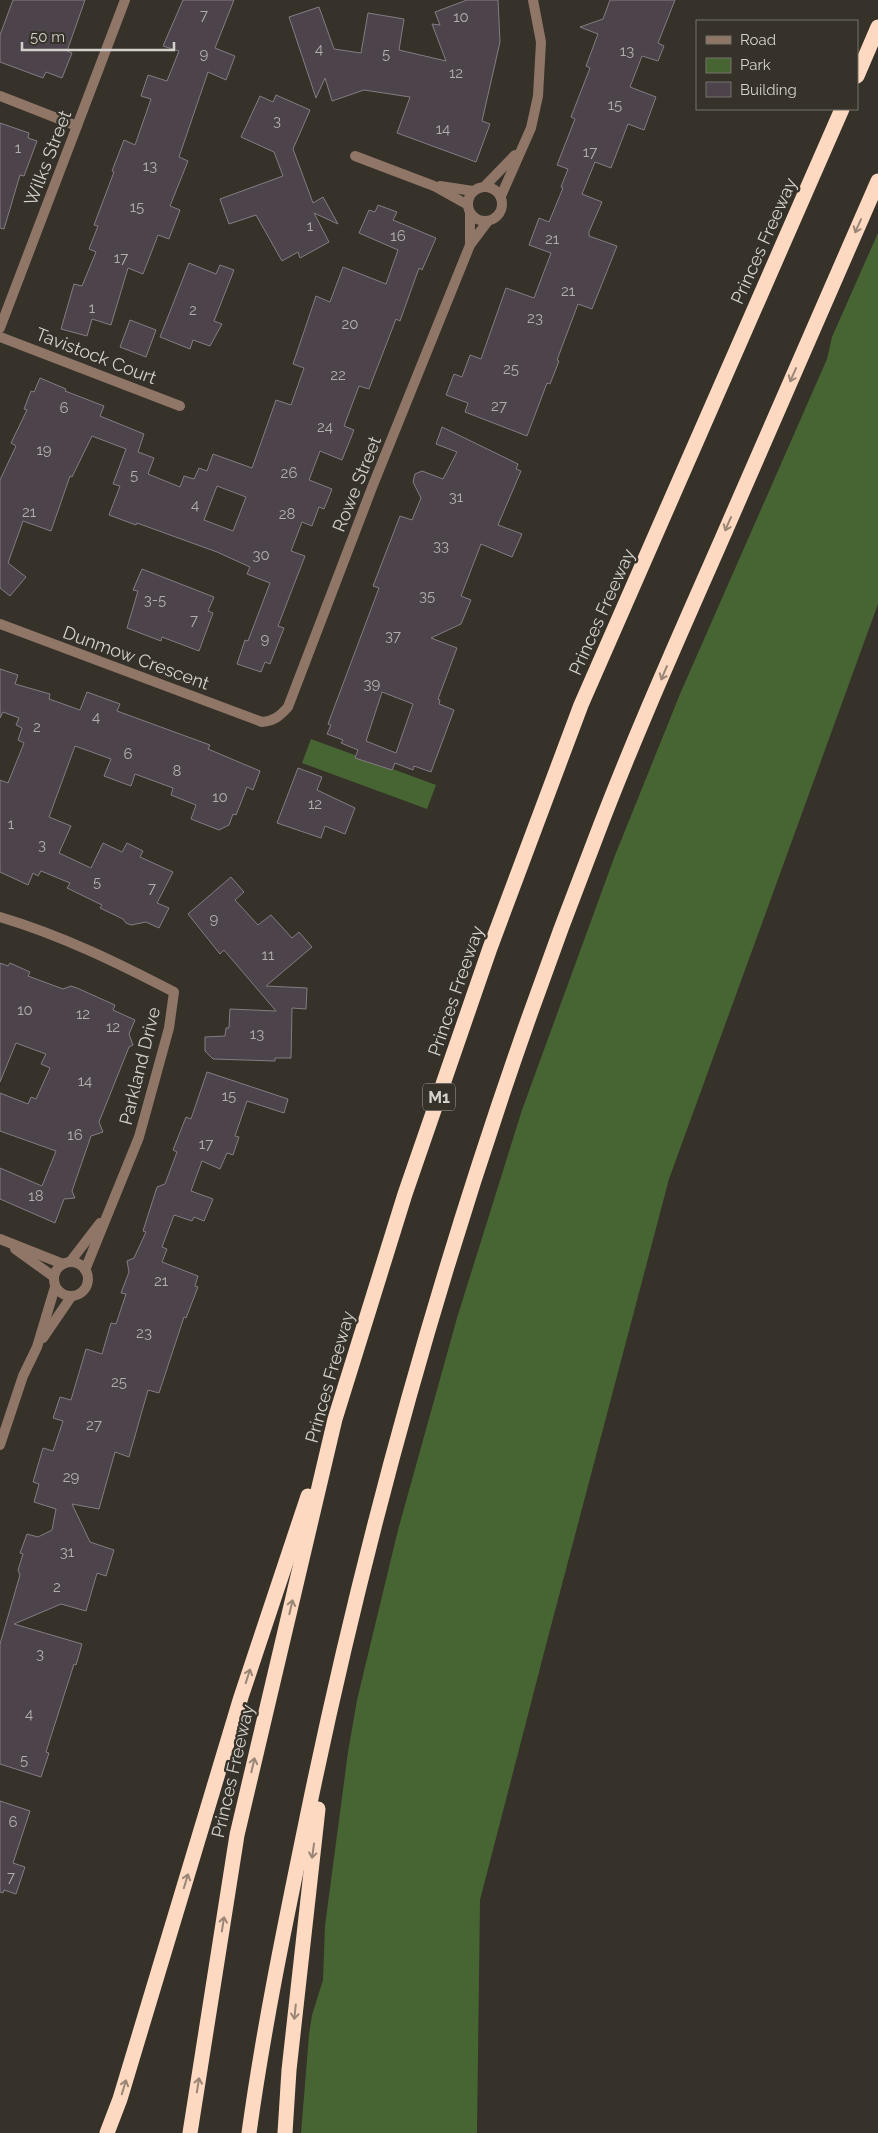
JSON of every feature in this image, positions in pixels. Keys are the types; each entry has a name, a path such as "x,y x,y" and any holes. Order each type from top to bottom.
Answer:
{"highway":[{"path":"858,74 878,27"},
{"name":"Princes Freeway","path":"190,2133 237,1835 335,1419 421,1148 490,948 581,705 842,110"},
{"path":"249,2133 295,1874 335,1681 388,1470 449,1255 526,1028 604,818 678,641 878,181"},
{"path":"107,2133 120,2099 241,1697 335,1419"},
{"path":"285,2133 289,2070 310,1868 335,1681"}],"street":[{"name":"Wilks Street","path":"0,328 125,0"},
{"path":"355,156 434,186 469,209 478,219 488,221 497,216 500,212 501,196 531,128 542,70 541,42 533,0"},
{"path":"0,96 77,126"},
{"path":"434,186 473,191 485,186 520,151"},
{"path":"485,186 494,189 501,196"},
{"path":"469,209 473,191"},
{"name":"Rowe Street","path":"469,209 470,245"},
{"name":"Rowe Street","path":"262,722 275,719 288,707 373,485 470,245 488,221"},
{"name":"Tavistock Court","path":"0,336 180,406"},
{"name":"Dunmow Crescent","path":"0,624 262,722"},
{"name":"Parkland Drive","path":"0,917 28,925 99,954 174,992 169,1028 139,1137 85,1270"},
{"name":"Parkland Drive","path":"66,1263 107,1213"},
{"path":"2,1240 66,1263 79,1264 85,1270 88,1280 84,1290 71,1296 36,1347"},
{"path":"2,1240 54,1282 62,1294 71,1296"},
{"path":"0,1445 23,1376 36,1347 54,1282 66,1263"}],"green space":[{"path":"878,233 878,604 669,1179 546,1645 480,1900 477,2133 301,2133 309,2035 312,2015 323,1980 325,1926 348,1752 357,1700 398,1530 457,1318 522,1110 614,858 680,694 827,359 832,337"},
{"path":"311,739 436,785 427,809 302,763"}],"building":[{"path":"13,0 85,0 67,51 72,53 62,78 46,72 43,78 0,62 0,35"},
{"path":"183,0 234,0 215,48 235,56 226,80 208,72 179,157 188,161 170,206 180,210 169,239 158,235 143,274 128,268 111,325 92,319 87,336 61,329 74,284 82,286 96,252 89,249 98,226 94,225 124,140 135,145 151,99 141,96 148,75 167,81 179,51 163,46"},
{"path":"467,0 498,0 500,42 482,121 490,124 476,162 397,133 410,97 364,90 332,101 325,78 316,98 289,17 319,7 334,49 361,53 368,13 404,19 399,50 446,61 432,24 440,25 435,12"},
{"path":"610,0 675,0 658,43 664,46 658,61 642,56 630,87 656,97 644,130 628,124 611,168 595,162 582,194 602,202 589,236 617,246 592,309 578,304 557,360 559,361 550,384 547,383 527,436 465,412 468,403 446,395 454,374 462,377 470,355 481,359 506,288 534,298 551,253 529,245 539,218 549,222 563,188 561,187 568,169 557,165 575,119 571,117 590,68 586,66 598,34 580,27 603,19"},
{"path":"276,95 310,110 293,149 313,203 323,197 338,224 314,213 329,242 300,258 298,252 282,261 256,215 229,224 220,199 283,176 274,152 241,137 260,96 273,102"},
{"path":"0,123 29,133 28,138 37,141 24,176 20,175 4,229 0,228"},
{"path":"378,205 397,212 393,220 436,238 422,270 419,268 400,321 396,319 369,389 359,386 344,426 354,430 342,460 320,451 309,480 332,489 324,509 319,507 312,526 302,522 291,551 305,556 278,626 284,628 270,664 265,662 261,672 237,664 245,640 248,641 270,583 247,574 250,567 217,552 137,523 136,525 109,515 120,486 113,484 126,449 92,436 72,477 70,476 51,531 23,521 8,563 26,577 10,596 0,588 0,480 16,446 11,443 27,410 24,409 31,391 34,392 40,378 66,389 65,391 104,406 100,416 144,434 138,452 154,458 148,474 180,487 184,476 194,479 199,468 207,471 213,454 252,468 276,400 291,405 304,368 293,364 316,296 330,302 343,267 386,284 398,250 359,233 369,210 375,212","holes":["217,486 246,497 233,531 204,520"]},
{"path":"189,263 216,274 220,265 234,270 214,321 222,324 210,346 193,340 190,349 160,337"},
{"path":"130,320 156,330 146,357 120,347"},
{"path":"442,427 518,464 516,469 521,471 498,525 522,534 512,557 481,544 461,596 471,600 461,624 431,638 457,648 438,699 440,700 439,704 454,710 431,772 414,766 413,770 395,763 392,770 355,758 358,750 341,743 343,740 327,734 331,725 328,724 379,588 373,586 400,516 412,520 421,498 413,482 415,474 422,471 443,479 457,452 436,444","holes":["382,692 413,704 396,753 366,741"]},
{"path":"142,569 214,597 208,611 213,613 199,651 162,637 161,641 127,628 138,591 133,590"},
{"path":"0,669 18,675 15,684 50,694 49,699 80,710 87,692 120,704 117,711 210,745 208,749 260,771 253,790 247,787 236,815 233,814 229,825 219,830 191,819 196,805 171,795 173,788 135,774 131,786 104,776 111,759 75,746 49,817 71,826 59,853 91,868 103,843 122,852 127,843 143,851 140,857 173,872 157,903 169,908 159,928 146,922 131,925 126,923 123,919 100,908 102,905 67,888 70,883 41,871 38,876 33,873 28,885 0,872 0,780 8,783 24,743 18,740 22,728 16,725 19,718 3,712 0,718"},
{"path":"298,768 322,777 317,790 355,808 345,834 325,826 321,838 277,823"},
{"path":"231,877 244,892 235,900 258,925 271,915 292,938 299,932 312,947 266,986 307,988 306,1009 292,1008 291,1058 275,1058 275,1061 213,1059 205,1051 205,1037 225,1036 226,1028 229,1028 230,1009 276,1011 224,950 220,954 188,914"},
{"path":"0,963 8,966 10,963 30,972 28,976 63,989 71,986 77,988 115,1005 113,1010 135,1020 129,1034 133,1045 129,1047 99,1122 103,1132 91,1136 72,1191 75,1198 64,1199 55,1223 0,1199 0,1168 42,1186 56,1151 0,1131 0,1093 28,1104 31,1097 36,1099 50,1068 41,1064 46,1054 16,1043 0,1082"},
{"path":"207,1072 288,1099 284,1113 247,1101 235,1136 239,1137 233,1155 227,1153 220,1169 202,1161 191,1191 213,1199 204,1221 194,1217 192,1221 174,1215 162,1247 167,1249 162,1262 198,1276 195,1286 198,1287 186,1318 184,1317 159,1393 148,1390 129,1457 115,1452 99,1509 72,1504 90,1542 114,1550 106,1576 97,1573 86,1611 61,1604 14,1624 82,1644 46,1752 49,1753 41,1777 0,1764 0,1644 20,1575 18,1570 23,1554 20,1553 27,1534 38,1537 52,1530 56,1509 34,1502 39,1484 33,1482 43,1448 53,1451 63,1421 53,1418 60,1397 71,1400 86,1349 102,1354 111,1323 116,1324 126,1294 121,1293 129,1272 127,1261 134,1258 146,1232 143,1231 157,1187 165,1184 177,1152 173,1150 186,1117 191,1119"},
{"path":"0,1801 30,1811 13,1863 25,1867 16,1894 4,1890 3,1893 0,1892"}]}
